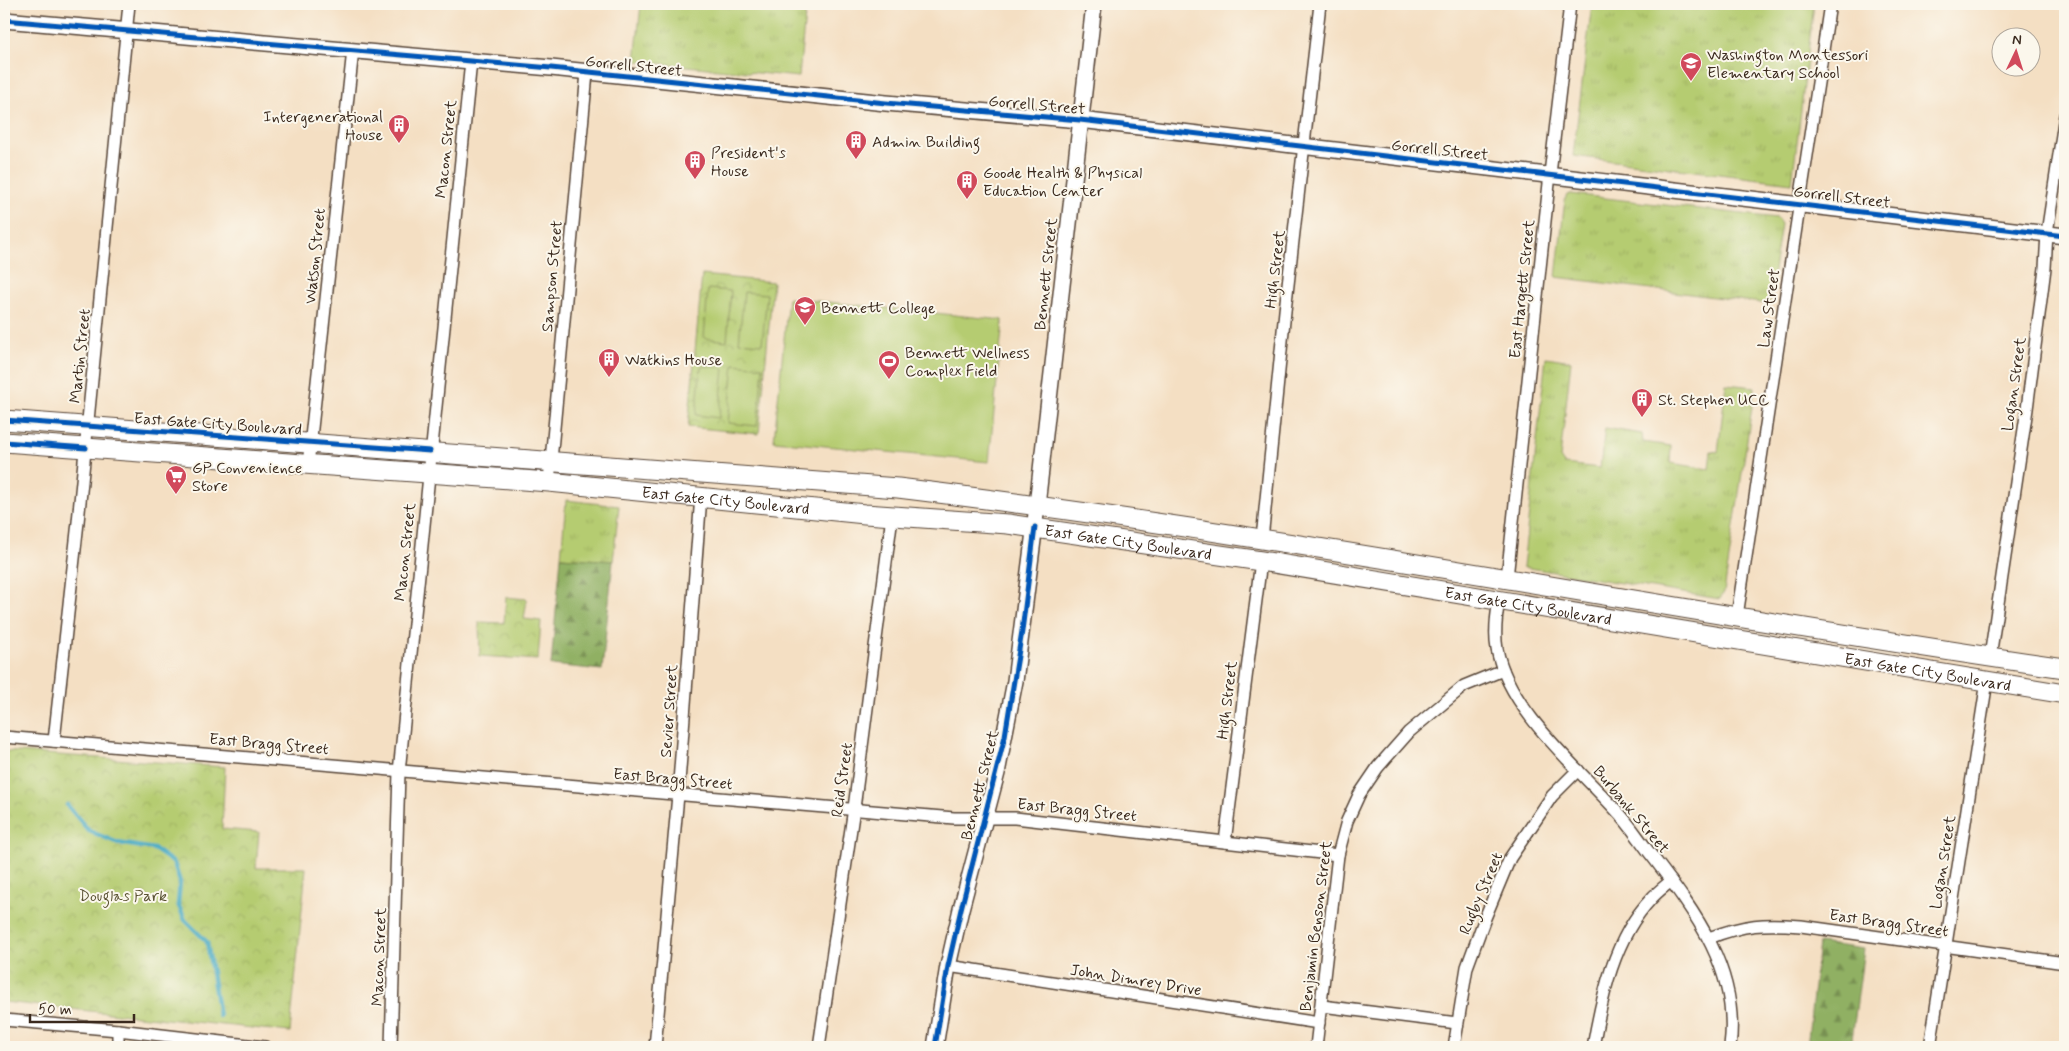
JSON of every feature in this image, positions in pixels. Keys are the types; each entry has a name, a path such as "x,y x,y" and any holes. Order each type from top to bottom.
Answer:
{"main road":[{"name":"East Gate City Boulevard","path":"4,420 888,487 1037,505 1262,539 2065,668"},
{"name":"East Gate City Boulevard","path":"4,442 549,482 892,516 1034,527 1261,561 2065,694"}],"street":[{"name":"Martin Street","path":"54,741 86,448 129,4"},
{"name":"Bennett Street","path":"935,1047 948,966 960,910 997,773 1015,681 1094,4"},
{"name":"High Street","path":"1262,539 1285,311 1320,4"},
{"name":"East Hargett Street","path":"1507,578 1570,4"},
{"name":"Law Street","path":"1737,616 1830,4"},
{"name":"Gorrell Street","path":"4,20 353,50 1080,120 1799,203 2065,236"},
{"name":"Watson Street","path":"308,465 353,50"},
{"name":"Macon Street","path":"391,1047 399,772 470,61"},
{"name":"Sampson Street","path":"549,482 586,73"},
{"name":"Logan Street","path":"1990,657 2026,409 2045,268 2047,233 2065,115"},
{"name":"Sevier Street","path":"655,1047 678,795 701,496"},
{"name":"Reid Street","path":"819,1047 854,808 892,516"},
{"name":"High Street","path":"1225,842 1261,561"},
{"name":"Burbank Street","path":"1499,600 1495,635 1497,650 1503,670 1520,703 1578,770 1617,810 1671,881 1710,938 1728,987 1732,1032 1730,1047"},
{"name":"Benjamin Benson Street","path":"1316,1047 1338,854 1348,821 1359,795 1378,767 1403,739 1464,686 1503,670"},
{"name":"Logan Street","path":"1930,1047 1987,681"},
{"name":"East Bragg Street","path":"4,737 954,818 1016,818 1338,854"},
{"name":"Rugby Street","path":"1454,1047 1467,967 1510,858 1552,796 1578,770"},
{"path":"1593,1047 1603,993 1633,922 1651,899 1671,881"},
{"name":"East Bragg Street","path":"1710,938 1750,925 1801,926 2065,963"},
{"name":"John Dimrey Drive","path":"948,966 1319,1023"},
{"path":"1322,1006 1457,1023"},
{"path":"4,1020 118,1030 265,1047"},
{"path":"118,1030 118,1047"}],"green space":[{"path":"641,4 806,4 799,77 635,61"},
{"name":"Washington Montessori Elementary School","path":"1592,4 1814,4 1792,183 1573,156"},
{"path":"1567,195 1777,218 1781,224 1769,304 1556,277 1565,199"},
{"path":"702,275 773,282 759,434 688,427"},
{"path":"708,289 731,291 727,341 704,338"},
{"path":"744,292 767,294 762,344 739,342"},
{"name":"Bennett Wellness Complex Field","path":"788,298 1003,320 989,462 774,441"},
{"path":"1546,357 1571,361 1560,458 1564,464 1600,468 1605,428 1642,434 1643,442 1671,446 1670,463 1709,469 1711,451 1718,452 1726,384 1755,387 1724,592 1720,599 1523,567"},
{"path":"734,364 763,367 757,426 728,423"},
{"path":"701,366 724,368 719,418 696,415"},
{"path":"566,500 619,506 613,561 561,557"},
{"path":"561,557 613,561 602,670 551,665"},
{"path":"506,597 527,599 524,619 541,621 538,660 480,656 479,622 504,623"},
{"name":"Douglas Park","path":"4,751 225,767 222,829 259,832 256,868 306,868 290,1032 4,1002"},
{"path":"1819,943 1864,949 1851,1047 1807,1047"}],"waterway":[{"path":"67,805 89,831 118,843 154,849 174,863 180,882 178,904 185,920 207,942 219,1016"}],"cycle path":[{"path":"4,20 551,68 886,103 1080,120 2065,236"},
{"path":"4,420 430,451"},
{"path":"4,442 86,448"},
{"path":"935,1047 948,966 1005,736 1022,631 1035,527"}],"place":[{"name":"Washington Montessori Elementary School","path":"1691,82"},
{"name":"Intergenerational House","path":"399,144"},
{"name":"Admin Building","path":"856,160"},
{"name":"President's House","path":"695,180"},
{"name":"Goode Health & Physical Education Center","path":"967,200"},
{"name":"Bennett College","path":"805,326"},
{"name":"Watkins House","path":"609,378"},
{"name":"Bennett Wellness Complex Field","path":"889,380"},
{"name":"St. Stephen UCC","path":"1642,418"},
{"name":"GP Convenience Store","path":"176,495"}]}
